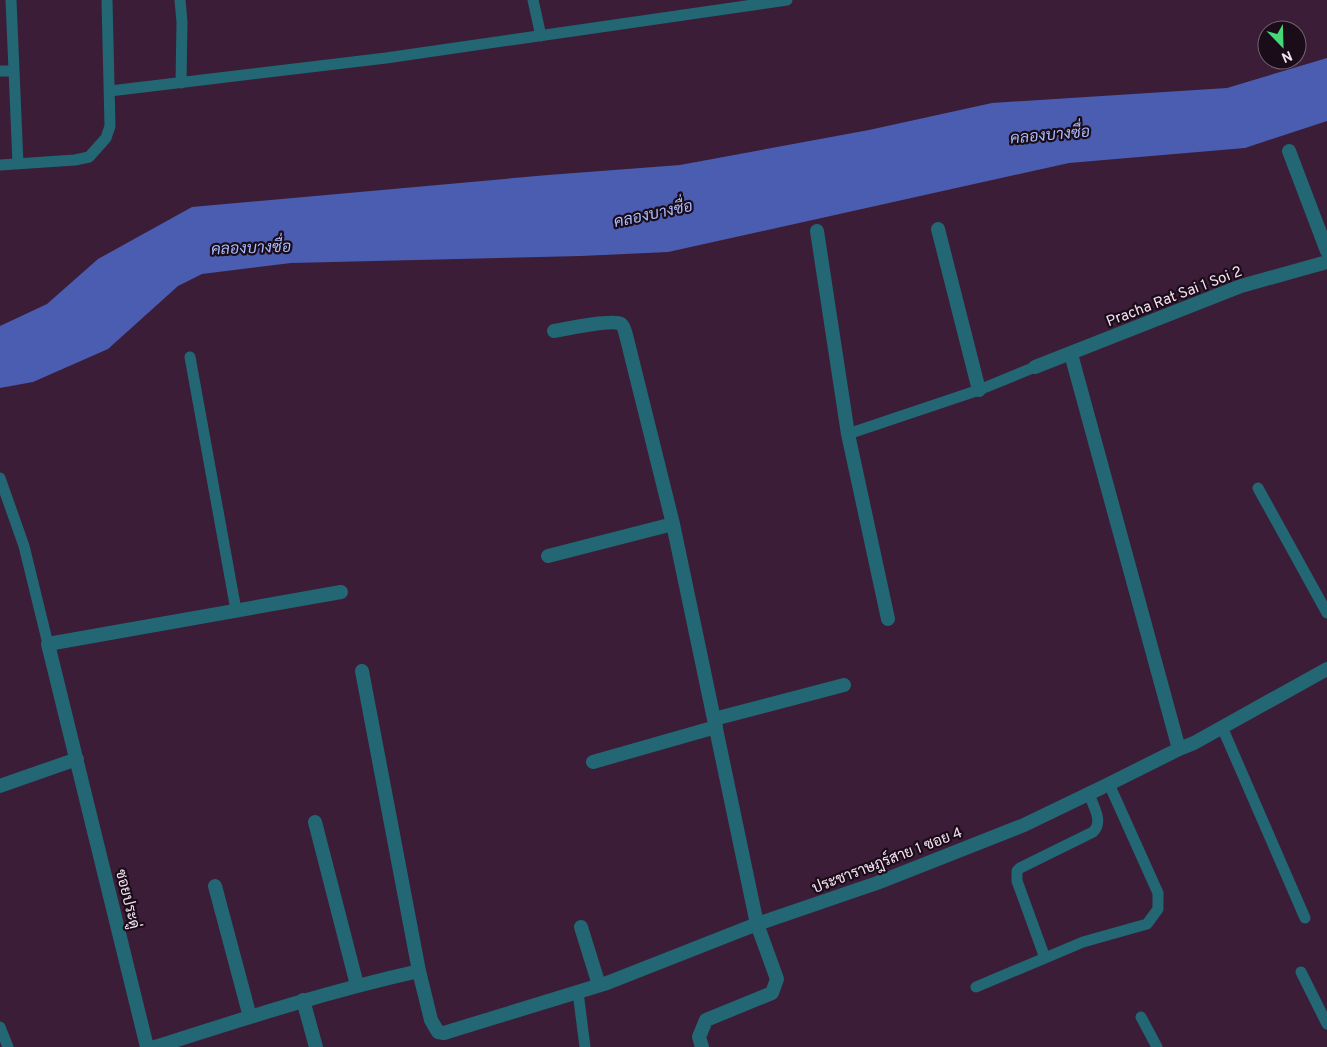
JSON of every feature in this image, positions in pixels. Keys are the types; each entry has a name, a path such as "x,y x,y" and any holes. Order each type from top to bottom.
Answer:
{"street":[{"path":"1289,151 1327,251"},
{"path":"938,229 979,390"},
{"path":"817,231 848,434 888,619"},
{"name":"Pracha Rat Sai 1 Soi 2","path":"1035,367 1241,286 1327,262"},
{"path":"554,331 589,324 618,323 623,327 632,355 673,524 756,924 777,979 772,993 706,1020 699,1038 702,1047"},
{"path":"1072,354 1179,748"},
{"path":"548,556 673,524"},
{"path":"48,644 341,592"},
{"name":"ซอยประดู่","path":"48,644 147,1047"},
{"name":"ประชาราษฎร์สาย 1 ซอย 4","path":"418,971 431,1020 438,1032 444,1033 578,992 756,924 877,883 1024,825 1110,784 1179,748 1194,743 1327,669"},
{"path":"155,1047 303,1000 418,971 362,671"},
{"path":"593,762 844,684"},
{"path":"0,786 77,759"},
{"path":"315,822 357,985"},
{"path":"215,886 250,1017"},
{"path":"581,928 599,985"},
{"path":"303,1000 316,1047"}],"lane":[{"path":"11,0 18,164"},
{"path":"0,165 75,160 89,157 106,138 110,126 107,0"},
{"path":"180,0 182,22 181,82"},
{"path":"533,0 541,36"},
{"path":"110,91 386,58 787,0"},
{"path":"0,71 14,71"},
{"path":"190,357 236,610"},
{"path":"848,434 979,390 1035,367"},
{"path":"0,478 24,546 48,644"},
{"path":"1258,488 1327,613"},
{"path":"1222,727 1305,918"},
{"path":"976,987 1083,942 1147,924 1158,909 1158,893 1110,784"},
{"path":"1045,958 1017,882 1017,871 1098,828 1099,823 1089,794"},
{"path":"1301,972 1327,1024"},
{"path":"578,992 585,1047"},
{"path":"1142,1017 1157,1047"},
{"path":"0,1027 8,1047"}],"water":[{"name":"คลองบางซื่อ","path":"1327,58 1327,121 1245,148 1069,163 668,252 291,263 202,274 178,286 108,349 33,382 0,388 0,326 47,304 98,259 192,207 680,165 869,130 992,103 1227,88 1287,70 1307,70 1307,64"}]}
